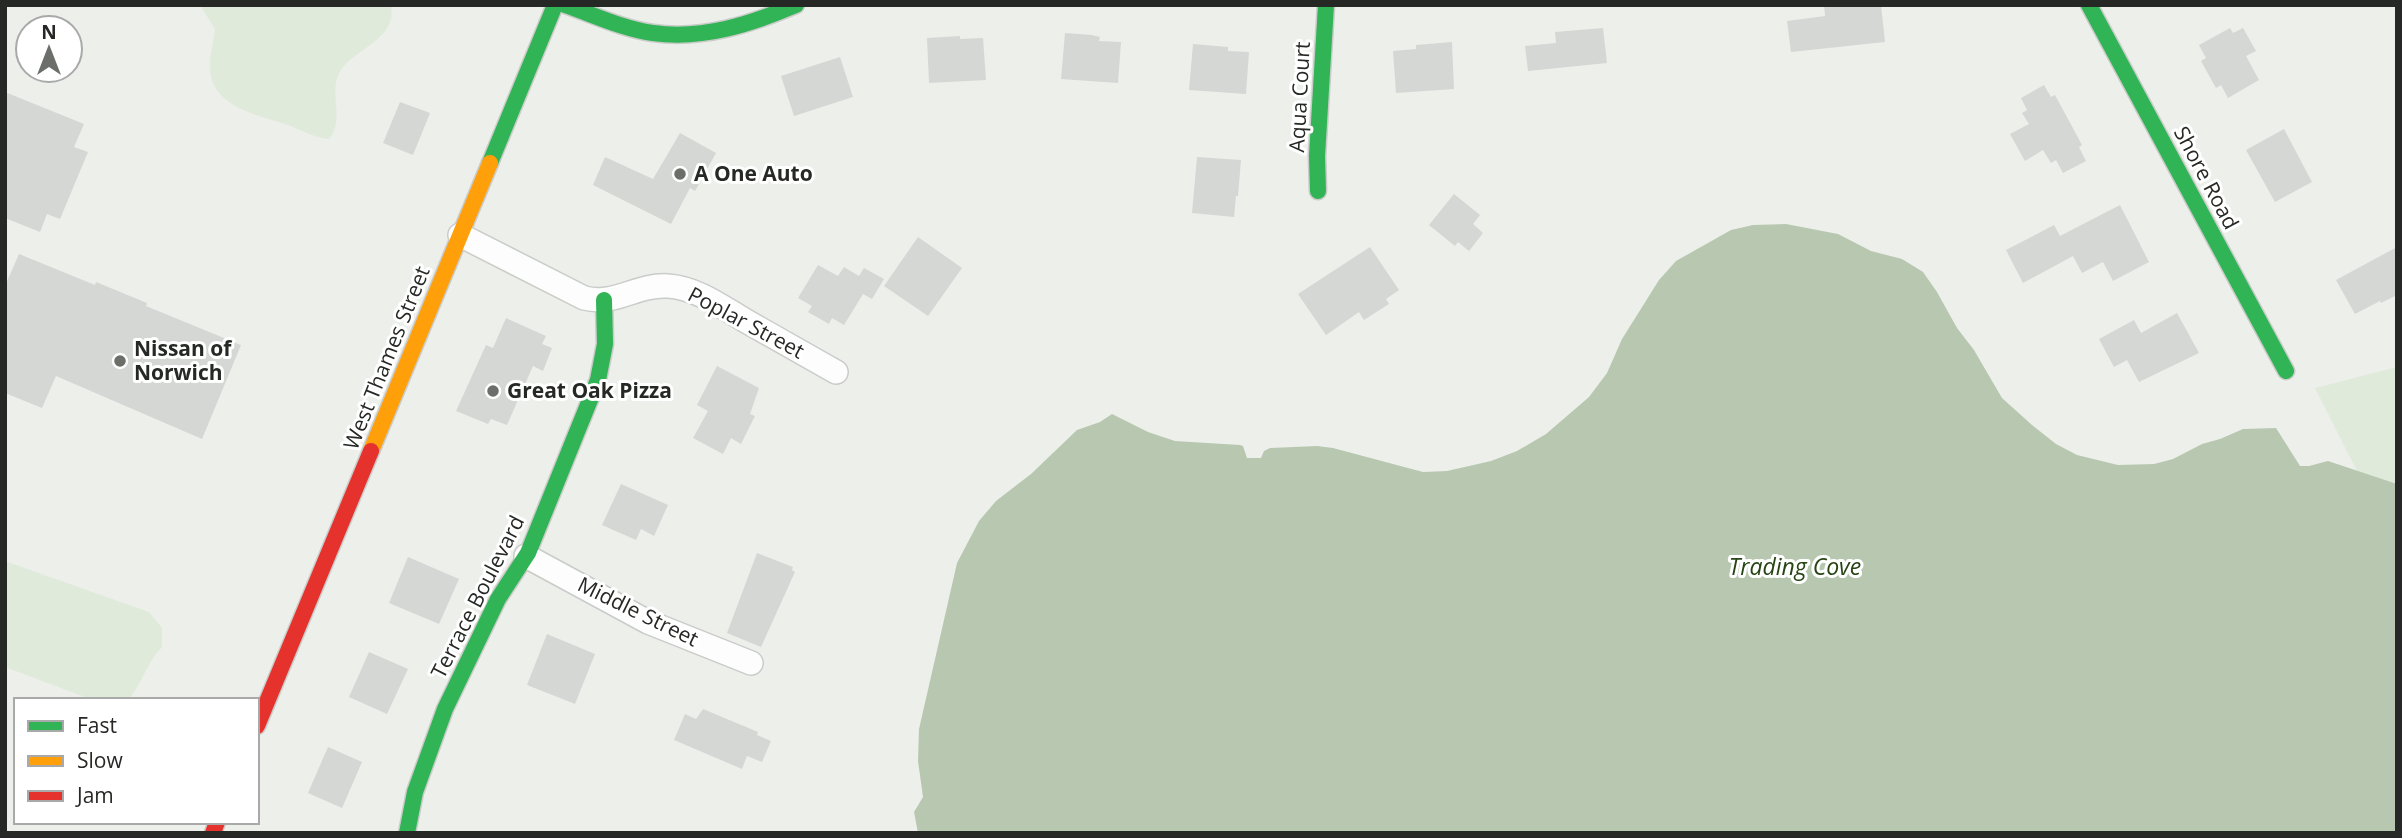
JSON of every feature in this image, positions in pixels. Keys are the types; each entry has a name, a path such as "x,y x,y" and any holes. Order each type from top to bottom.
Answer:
{"street":[{"name":"West Thames Street","path":"259,721 555,5"},
{"path":"565,5 630,27 671,34 715,31 760,19 796,5"},
{"name":"Aqua Court","path":"1318,191 1326,5"},
{"name":"Shore Road","path":"2089,5 2286,371"},
{"name":"Poplar Street","path":"460,235 584,298 604,300 658,286 689,290 836,372"},
{"name":"Terrace Boulevard","path":"407,833 415,793 449,700 498,599 526,556 598,380 605,344 604,300"},
{"name":"Middle Street","path":"526,556 648,622 751,663"}],"shaded area":[{"path":"200,5 391,5 391,17 382,35 341,70 336,87 336,123 329,139 246,111 235,106 217,91 210,67 215,29"},
{"path":"2397,367 2397,484 2357,471 2315,388"},
{"path":"5,561 149,612 162,628 162,647 129,698 88,698 5,667"}],"water":[{"name":"Trading Cove","path":"1786,224 1838,234 1871,251 1902,259 1923,272 2002,398 2056,444 2077,455 2118,465 2154,464 2173,459 2202,444 2243,429 2276,428 2300,466 2328,461 2397,484 2397,833 918,833 914,812 923,797 918,761 919,729 957,563 979,521 996,501 1031,474 1077,430 1100,422 1112,414 1148,432 1175,441 1240,445 1243,446 1247,458 1261,458 1264,451 1270,448 1317,446 1423,472 1447,471 1491,461 1517,451 1546,434 1589,397 1607,373 1622,339 1659,280 1676,261 1731,230 1753,225"}],"building":[{"path":"1824,5 1881,5 1885,42 1791,52 1787,21 1825,16"},
{"path":"1603,28 1607,63 1528,71 1525,46 1556,43 1555,32"},
{"path":"2230,28 2233,33 2243,28 2256,51 2246,56 2259,80 2228,98 2221,85 2216,88 2201,61 2206,58 2199,45"},
{"path":"1065,33 1092,35 1100,37 1099,41 1121,42 1118,83 1061,79"},
{"path":"960,36 960,39 983,38 986,80 929,83 927,38"},
{"path":"1452,42 1454,89 1396,93 1393,51 1416,49 1416,45"},
{"path":"1193,44 1249,52 1246,94 1189,90"},
{"path":"840,57 853,97 794,116 781,76"},
{"path":"2044,85 2051,97 2055,95 2082,145 2079,147 2086,161 2063,173 2056,160 2051,163 2043,150 2025,161 2010,134 2029,124 2022,113 2027,110 2021,98"},
{"path":"5,92 84,124 74,147 88,152 60,219 47,214 40,232 5,218"},
{"path":"400,102 430,113 413,155 383,143"},
{"path":"2284,129 2312,182 2275,202 2246,150"},
{"name":"A One Auto","path":"680,133 716,153 695,191 690,188 671,224 593,185 605,157 653,179"},
{"path":"1197,157 1241,160 1234,217 1192,213"},
{"path":"1454,194 1480,215 1473,224 1483,233 1469,251 1458,242 1455,246 1429,225"},
{"path":"2120,205 2149,262 2113,281 2103,262 2082,273 2073,256 2023,283 2006,250 2054,225 2060,236"},
{"path":"918,237 962,268 928,316 884,286"},
{"path":"1370,247 1399,290 1386,299 1389,304 1364,320 1359,312 1326,335 1298,294"},
{"path":"2397,247 2397,295 2355,314 2336,280"},
{"name":"Nissan of Norwich","path":"19,254 95,285 96,282 241,345 202,439 56,376 42,408 5,393 5,286"},
{"path":"818,265 838,276 844,267 859,276 864,268 884,279 872,299 863,294 844,325 832,318 829,324 808,312 812,306 798,298"},
{"path":"2177,313 2199,353 2139,382 2127,360 2114,367 2099,339 2134,320 2141,333"},
{"name":"Great Oak Pizza","path":"506,318 546,336 542,344 552,348 543,371 533,366 507,425 491,419 488,424 456,411 486,345 493,348"},
{"path":"717,366 759,388 750,414 755,416 741,444 731,438 723,454 693,438 708,411 697,405"},
{"path":"621,484 668,505 654,536 641,529 636,540 602,525"},
{"path":"757,553 793,567 795,572 761,647 727,633"},
{"path":"408,557 459,579 439,624 389,603"},
{"path":"547,634 595,654 575,704 527,685"},
{"path":"369,652 408,669 387,714 349,697"},
{"path":"703,709 758,732 757,735 771,741 762,762 747,756 742,769 674,740 685,714 696,719"},
{"path":"328,747 362,762 342,808 308,793"}],"traffic: fast":[{"path":"490,163 555,5"},
{"path":"565,5 631,28 672,35 726,29 796,5"},
{"path":"1318,191 1317,156 1326,5"},
{"path":"2089,5 2286,371"},
{"path":"407,833 415,792 445,709 498,599 528,553 598,380 605,344 604,300"}],"traffic: slow":[{"path":"371,451 490,163"}],"traffic: jam":[{"path":"259,721 371,451"},
{"path":"213,833 216,824"}],"place":[{"name":"A One Auto","path":"680,174"},
{"name":"Nissan of Norwich","path":"120,361"},
{"name":"Great Oak Pizza","path":"493,391"}]}
